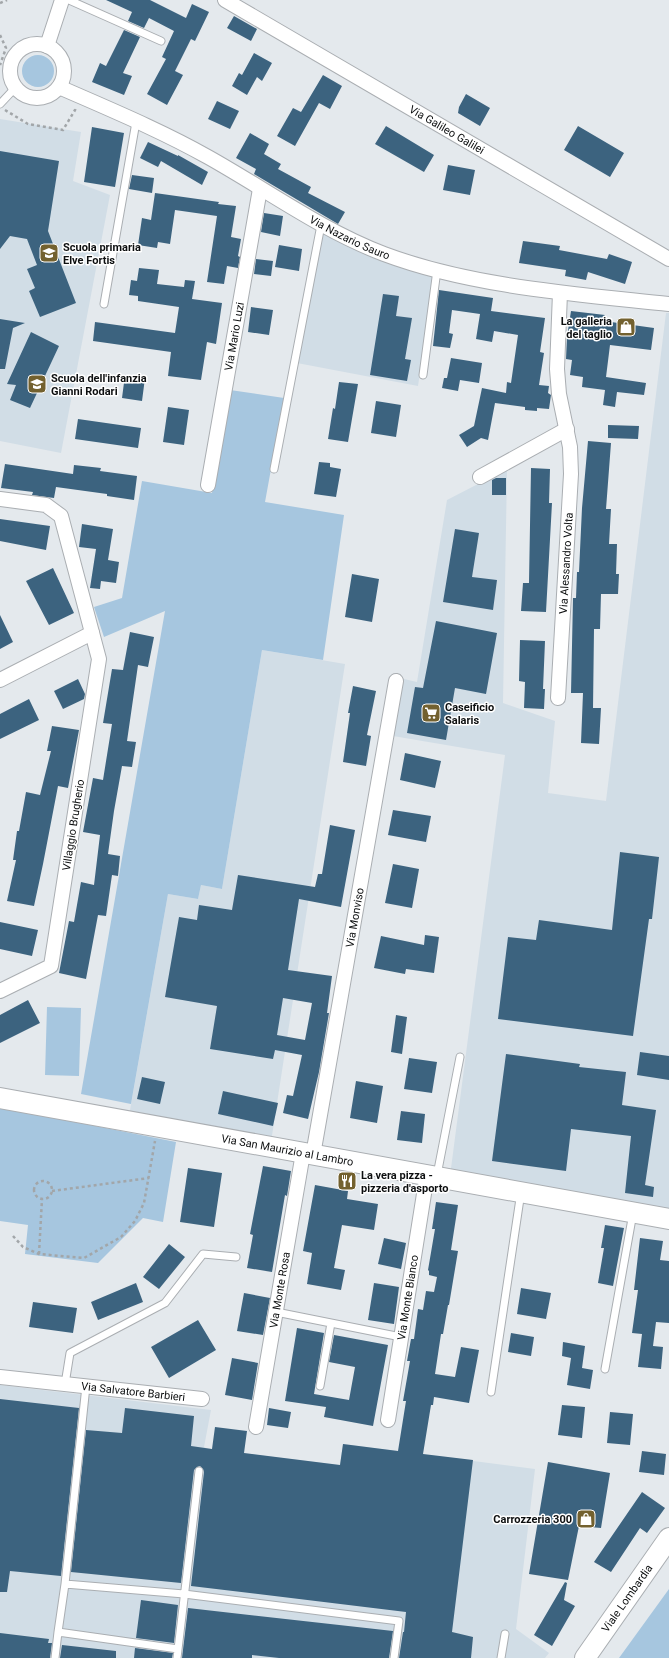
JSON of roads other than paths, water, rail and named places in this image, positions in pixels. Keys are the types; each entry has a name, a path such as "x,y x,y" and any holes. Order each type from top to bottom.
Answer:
{"main road":[{"name":"Via San Maurizio al Lambro","path":"0,1098 669,1219"},
{"name":"Viale Lombardia","path":"585,1658 669,1538"}],"street":[{"path":"47,46 62,0"},
{"name":"Via Galileo Galilei","path":"225,0 669,259"},
{"path":"39,44 47,46 59,55 62,62 64,77 59,87 50,94 36,98 22,92 16,87 4,67 25,48 39,44"},
{"name":"Via Nazario Sauro","path":"59,87 199,152 321,225 380,252 437,270 504,284 560,293 669,304"},
{"name":"Via Mario Luzi","path":"208,485 260,189"},
{"name":"Via Alessandro Volta","path":"558,698 571,474 570,447 559,394 556,370 560,293"},
{"path":"480,477 567,429"},
{"name":"Villaggio Brugherio","path":"0,499 46,506 60,516 99,659 51,966 1,988"},
{"path":"0,680 92,633"},
{"name":"Via Monviso","path":"308,1154 396,681"},
{"name":"Via Monte Rosa","path":"256,1426 276,1312 308,1154"},
{"name":"Via Monte Bianco","path":"388,1420 401,1337 432,1176"},
{"name":"Via Salvatore Barbieri","path":"0,1377 202,1399"}],"lane":[{"path":"69,0 160,41"},
{"path":"0,104 16,87"},
{"path":"104,304 136,122"},
{"path":"274,469 321,225"},
{"path":"423,376 437,270"},
{"path":"432,1176 460,1057"},
{"path":"491,1392 520,1192"},
{"path":"605,1369 634,1213"},
{"path":"65,1384 70,1353 165,1303 203,1254 236,1257"},
{"path":"276,1312 401,1337"},
{"path":"320,1386 331,1323"},
{"path":"55,1658 65,1584 86,1386"},
{"path":"177,1658 199,1471"},
{"path":"65,1584 184,1594 399,1621 394,1658"},
{"path":"58,1632 178,1649"},
{"path":"501,1658 505,1634"}],"place":[{"name":"Scuola primaria Elve Fortis","path":"49,253"},
{"name":"La galleria del taglio","path":"626,327"},
{"name":"Scuola dell'infanzia Gianni Rodari","path":"37,384"},
{"name":"Caseificio Salaris","path":"431,713"},
{"name":"La vera pizza - pizzeria d'asporto","path":"347,1181"},
{"name":"Carrozzeria 300","path":"586,1519"}]}
